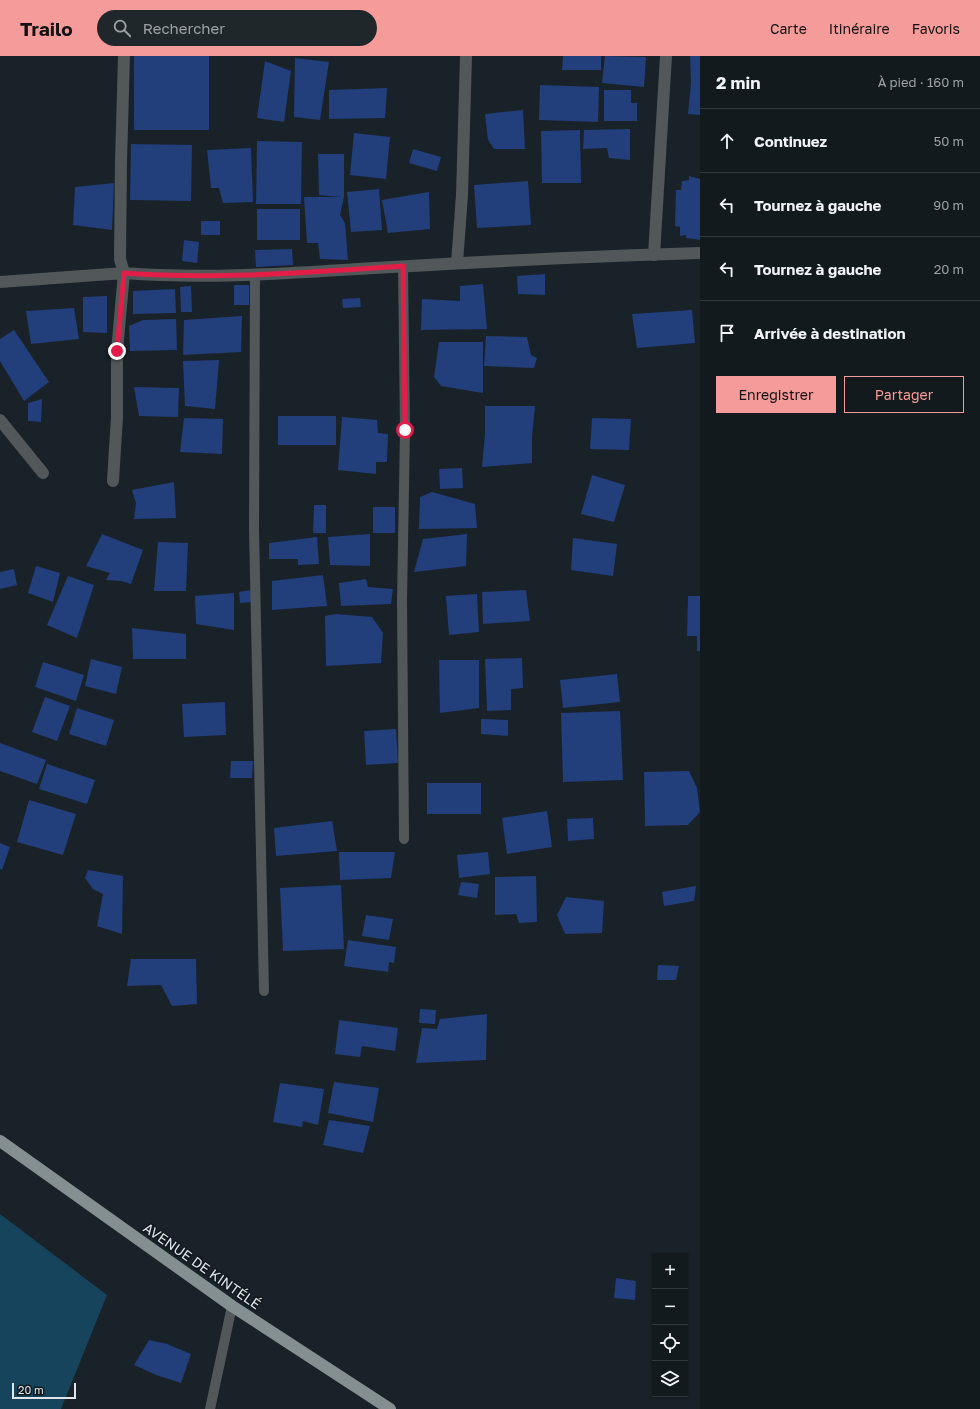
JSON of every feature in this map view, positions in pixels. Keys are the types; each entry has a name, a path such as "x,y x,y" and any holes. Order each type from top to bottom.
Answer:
{"main road":[{"name":"AVENUE DE KINTÉLÉ","path":"0,1141 232,1306 390,1409"}],"street":[{"path":"113,481 117,417 117,351 124,273 120,259 120,244 124,56"},
{"path":"457,263 462,195 466,56"},
{"path":"654,255 666,56"},
{"path":"0,282 124,273 159,276 255,275 457,263 700,253"},
{"path":"0,420 43,473"}],"lane":[{"path":"403,266 405,430 402,609 404,839"},
{"path":"255,275 254,538 264,991"},
{"path":"210,1409 232,1306"}],"shaded area":[{"path":"0,1214 107,1295 61,1409 0,1409"}],"building":[{"path":"134,56 209,56 209,130 134,130"},
{"path":"563,56 601,56 601,70 562,70"},
{"path":"605,56 646,57 644,87 602,83"},
{"path":"690,56 700,56 700,115 688,114 691,83"},
{"path":"295,58 329,62 320,120 294,117"},
{"path":"265,61 291,71 284,122 257,118"},
{"path":"540,85 599,87 598,122 539,120"},
{"path":"387,88 385,118 329,119 329,90"},
{"path":"604,90 631,90 631,103 637,103 637,121 604,121"},
{"path":"523,110 525,149 494,149 488,140 485,114"},
{"path":"630,129 630,160 609,158 607,148 583,149 584,130"},
{"path":"580,130 581,183 542,183 541,131"},
{"path":"354,133 390,137 386,179 350,175"},
{"path":"257,141 302,142 301,204 256,204"},
{"path":"131,144 192,145 191,201 130,200"},
{"path":"251,148 253,202 223,203 219,188 211,188 207,150"},
{"path":"413,149 441,157 437,171 409,163"},
{"path":"318,154 344,154 344,197 340,215 345,223 348,260 320,259 318,243 307,243 304,197 341,197 319,195"},
{"path":"689,176 700,179 700,240 686,238 686,235 680,236 680,227 675,226 676,190 681,190 682,181 689,180"},
{"path":"528,181 531,225 477,228 474,185"},
{"path":"114,183 112,230 73,225 75,187"},
{"path":"379,189 382,230 351,232 347,192"},
{"path":"429,192 430,229 388,233 382,200"},
{"path":"257,209 300,209 300,240 257,240"},
{"path":"201,221 220,221 220,235 201,235"},
{"path":"184,240 199,242 197,263 182,261"},
{"path":"292,249 293,265 256,267 255,250"},
{"path":"545,274 545,295 518,294 517,276"},
{"path":"483,284 487,329 421,330 422,299 460,301 460,286"},
{"path":"234,285 249,285 249,305 234,305"},
{"path":"191,286 192,312 181,312 180,287"},
{"path":"175,289 176,313 133,314 133,291"},
{"path":"107,296 107,333 83,332 83,297"},
{"path":"360,298 361,307 343,308 342,299"},
{"path":"74,308 79,339 31,344 26,311"},
{"path":"692,310 695,343 637,348 632,314"},
{"path":"242,316 241,352 183,355 184,320"},
{"path":"176,319 177,350 130,351 129,326 143,320"},
{"path":"14,330 49,382 24,401 0,361 0,339"},
{"path":"486,336 527,337 531,355 537,358 534,368 484,366"},
{"path":"439,342 483,342 483,393 441,386 434,377"},
{"path":"219,360 215,409 185,406 183,361"},
{"path":"134,387 179,388 178,417 139,416"},
{"path":"42,399 41,422 28,421 28,403"},
{"path":"485,406 535,406 532,437 532,463 482,467 485,434"},
{"path":"278,416 336,416 336,445 278,445"},
{"path":"342,417 377,420 378,433 388,434 387,462 376,462 376,474 338,470"},
{"path":"184,418 223,419 222,454 180,452"},
{"path":"592,418 631,419 629,450 590,449"},
{"path":"462,468 463,488 440,489 439,469"},
{"path":"592,475 625,485 614,522 581,514"},
{"path":"174,482 176,518 134,519 136,503 132,490"},
{"path":"432,492 475,504 477,528 419,529 420,497"},
{"path":"314,505 326,505 326,533 313,533"},
{"path":"373,507 395,507 395,533 373,533"},
{"path":"102,534 143,550 131,584 121,581 106,580 110,573 86,566"},
{"path":"370,534 370,566 330,565 328,537"},
{"path":"467,534 466,566 414,572 423,539"},
{"path":"317,537 319,564 298,565 298,559 269,559 269,543"},
{"path":"573,538 617,544 613,576 571,570"},
{"path":"158,542 188,543 186,591 154,591"},
{"path":"36,566 60,573 53,602 28,593"},
{"path":"14,569 17,585 0,589 0,572"},
{"path":"323,575 327,606 272,610 272,581"},
{"path":"68,576 94,585 77,638 47,625"},
{"path":"366,579 368,587 393,589 391,604 341,606 339,583"},
{"path":"251,590 253,602 240,603 239,592"},
{"path":"526,590 530,621 483,624 482,592"},
{"path":"234,593 234,630 196,624 195,596"},
{"path":"477,594 479,632 449,635 446,596"},
{"path":"688,596 700,596 700,651 697,651 697,636 687,636"},
{"path":"336,614 372,617 383,633 381,663 326,666 325,616"},
{"path":"132,628 186,634 186,659 133,659"},
{"path":"522,658 523,688 511,689 511,710 487,711 485,659"},
{"path":"91,659 122,667 116,694 85,686"},
{"path":"439,660 479,660 479,708 440,713"},
{"path":"43,662 84,675 76,701 35,687"},
{"path":"617,674 620,702 563,708 560,680"},
{"path":"45,697 70,706 57,741 32,732"},
{"path":"225,702 226,735 184,737 182,704"},
{"path":"77,708 114,720 106,746 69,734"},
{"path":"620,711 623,780 563,782 561,713"},
{"path":"481,719 508,720 508,736 481,734"},
{"path":"396,729 398,763 366,765 364,731"},
{"path":"0,743 46,760 37,784 0,771"},
{"path":"231,761 253,761 252,778 230,778"},
{"path":"47,764 95,780 87,804 39,789"},
{"path":"689,771 697,788 700,812 688,825 645,826 644,772"},
{"path":"427,783 481,783 481,814 427,814"},
{"path":"29,800 76,814 63,855 17,842"},
{"path":"547,811 552,847 507,854 502,818"},
{"path":"593,818 594,839 568,841 567,819"},
{"path":"332,821 337,851 276,856 274,828"},
{"path":"0,843 10,847 2,870 0,869"},
{"path":"339,852 395,852 391,878 340,880"},
{"path":"488,852 490,874 459,878 457,855"},
{"path":"88,870 123,876 122,934 97,926 103,894 93,889 85,878"},
{"path":"536,876 537,922 519,923 516,914 495,915 495,877"},
{"path":"461,882 479,884 477,898 458,895"},
{"path":"341,885 344,949 283,951 280,888"},
{"path":"696,886 694,901 664,906 662,892"},
{"path":"566,897 604,901 602,933 565,934 557,915"},
{"path":"366,915 393,919 389,940 362,936"},
{"path":"348,940 396,947 394,963 389,962 388,972 344,966"},
{"path":"131,959 196,959 197,1004 172,1006 161,985 127,986"},
{"path":"658,965 679,966 676,980 657,980"},
{"path":"420,1009 436,1010 435,1024 419,1023"},
{"path":"487,1014 486,1060 416,1063 422,1028 437,1029 440,1019"},
{"path":"339,1020 398,1028 395,1051 362,1046 360,1057 335,1054"},
{"path":"334,1082 379,1088 373,1122 328,1113"},
{"path":"280,1083 324,1089 318,1125 303,1121 302,1127 273,1122"},
{"path":"329,1120 370,1126 363,1153 323,1145"},
{"path":"616,1278 636,1281 635,1300 614,1298"},
{"path":"149,1340 167,1344 191,1354 181,1383 156,1375 134,1365"}],"route":[{"path":"117,351 124,273 159,276 255,275 403,266 405,430"}]}
